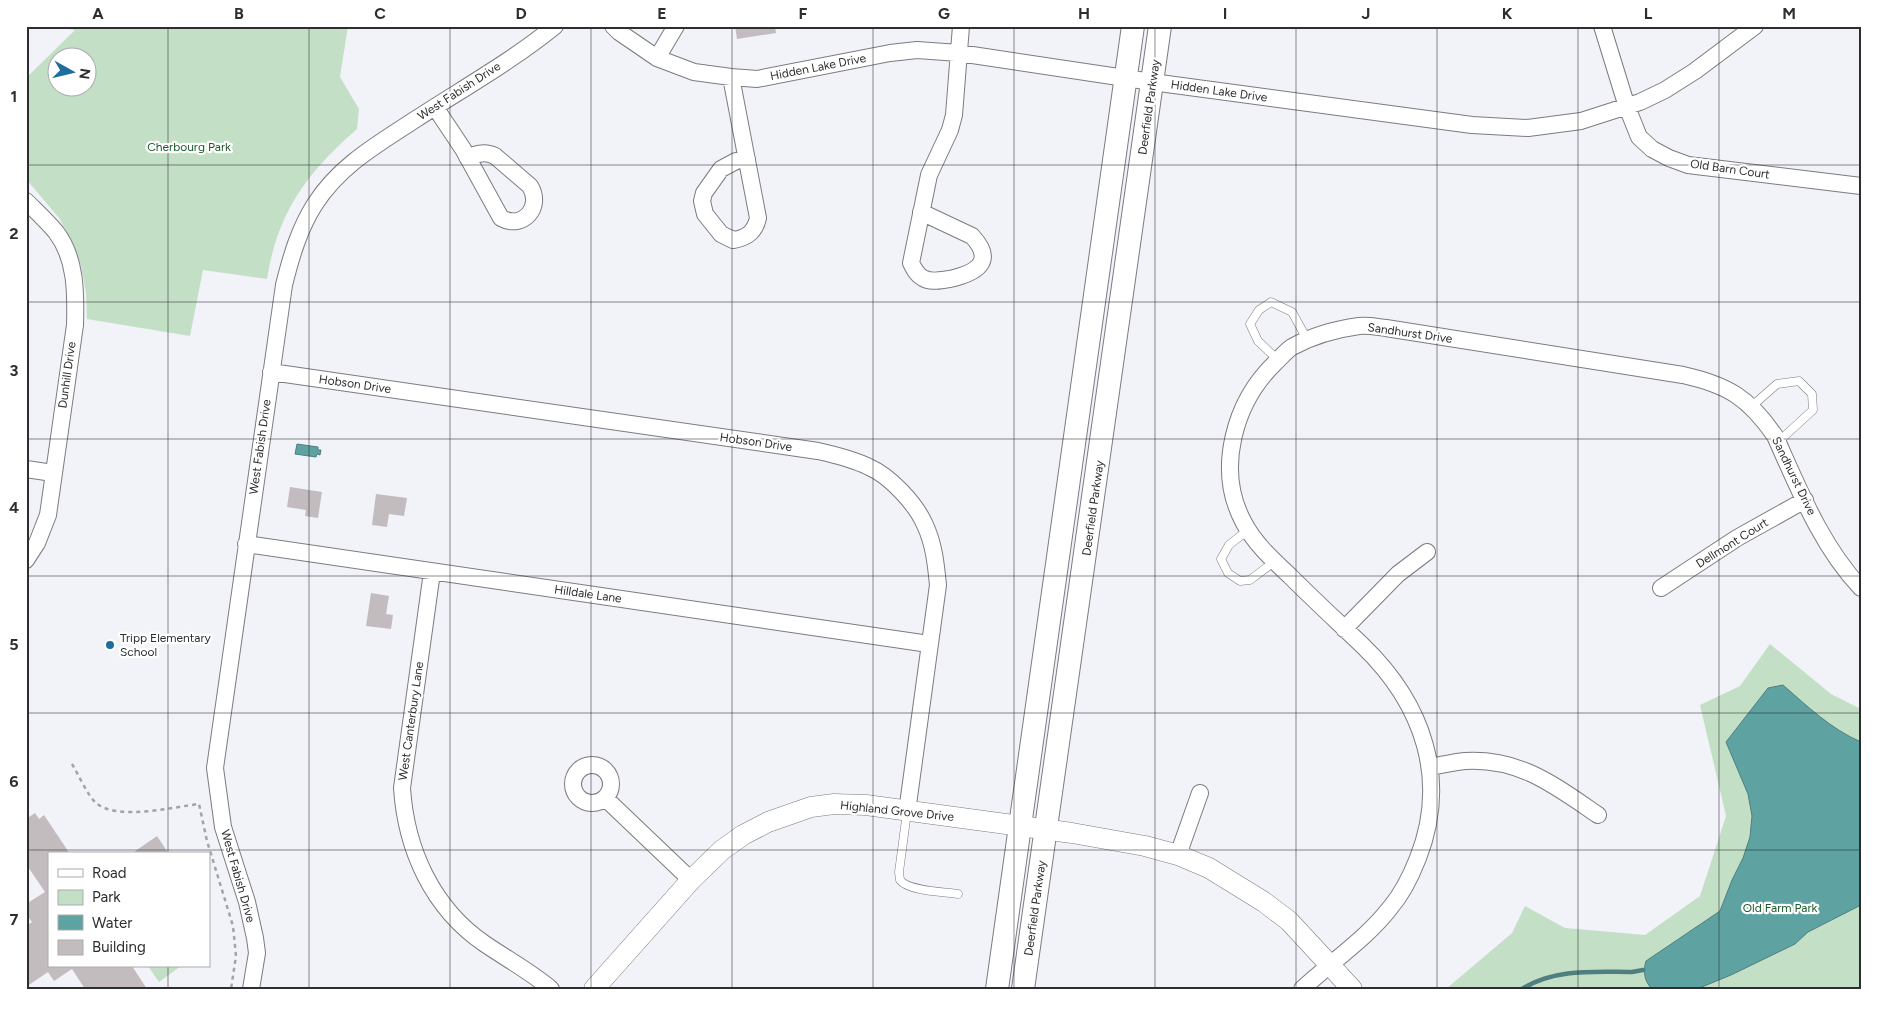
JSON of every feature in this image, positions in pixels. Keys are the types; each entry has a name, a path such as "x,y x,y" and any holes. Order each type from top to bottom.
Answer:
{"main road":[{"path":"997,989 1133,26"},
{"name":"Deerfield Parkway","path":"1024,989 1160,26"}],"street":[{"name":"West Fabish Drive","path":"251,989 256,953 255,938 247,902 231,857 223,827 215,768 271,372 284,285 291,256 301,229 316,203 332,183 358,157 503,63 555,26"},
{"name":"Hidden Lake Drive","path":"613,26 657,58 694,72 731,77 757,79 917,50 959,53 1152,82 1500,128 1535,127 1580,121 1627,107 1664,90 1695,71 1755,26"},
{"path":"657,58 676,26"},
{"path":"921,212 972,236 978,242 982,249 982,257 980,265 974,272 938,281 924,279 918,276 911,263 921,212 929,175 950,130 954,115 961,26"},
{"name":"Old Barn Court","path":"1602,26 1627,107 1639,137 1652,149 1688,164 1861,186"},
{"path":"731,77 747,159 758,218 748,236 732,240 721,234 705,214 702,201 704,193 721,170 736,161 747,159"},
{"path":"435,107 467,157 501,218 508,222 520,220 531,212 535,198 530,186 495,156 483,153 467,157"},
{"name":"Dunhill Drive","path":"26,201 56,232 61,241 73,270 76,299 75,325 48,515 37,543 26,560"},
{"name":"Sandhurst Drive","path":"1302,989 1371,929 1391,908 1405,887 1423,845 1429,821 1432,793 1430,766 1422,732 1405,696 1394,679 1364,647 1258,545 1238,512 1233,494 1231,457 1234,433 1241,410 1251,390 1264,373 1291,348 1338,330 1362,326 1386,328 1683,374 1710,381 1729,390 1752,406 1765,421 1778,442 1828,545 1847,574 1861,588"},
{"name":"Hobson Drive","path":"271,372 818,451 847,458 871,468 902,491 925,524 936,564 938,585 906,812"},
{"path":"26,469 53,473"},
{"name":"Dellmont Court","path":"1661,588 1737,538 1805,500"},
{"name":"Hilldale Lane","path":"246,544 929,644"},
{"path":"1344,629 1398,574 1427,552"},
{"name":"West Canterbury Lane","path":"432,572 402,788 404,813 409,837 419,864 432,890 460,925 484,944 526,970 551,989"},
{"path":"1430,766 1464,761 1492,762 1516,766 1538,776 1598,815"},
{"path":"1178,855 1200,793"},
{"path":"605,798 691,880"},
{"name":"Highland Grove Drive","path":"594,989 691,880 722,850 743,835 768,822 811,807 834,804 866,805 906,812 1020,826 1145,846 1178,855 1209,868 1264,902 1289,921 1352,989"}],"lane":[{"path":"1278,360 1258,341 1250,324 1259,310 1271,302 1292,312 1308,340"},
{"path":"1752,406 1776,384 1799,381 1812,394 1813,410 1778,442"},
{"path":"1248,530 1229,545 1221,559 1228,574 1240,581 1250,580 1275,561"},
{"path":"906,812 900,880 903,884 915,888 958,894"}],"path":[{"path":"72,764 95,802 107,810 124,812 199,804 210,852"},
{"path":"210,853 233,926 236,956 231,989"}],"green space":[{"name":"Cherbourg Park","path":"50,26 348,26 340,77 359,109 357,129 323,161 297,195 279,233 267,279 203,270 190,336 87,319 86,293 81,266 72,242 59,218 26,179 26,78 48,56 48,98 98,98 98,48 57,48 75,30"},
{"name":"Old Farm Park","path":"1770,644 1831,694 1861,709 1861,989 1446,989 1512,933 1525,906 1565,928 1645,935 1700,896 1726,816 1700,705 1740,686"},
{"path":"149,968 178,968 159,982"}],"water":[{"path":"297,444 318,447 318,450 321,450 320,455 317,454 316,457 295,454"},
{"path":"1783,685 1829,724 1861,742 1861,905 1808,932 1795,944 1697,989 1652,989 1647,983 1645,976 1646,961 1720,911 1743,858 1750,837 1752,816 1748,794 1726,742 1768,688"}],"building":[{"path":"735,26 775,26 776,33 737,39"},
{"path":"290,487 322,492 318,518 305,516 306,510 287,507"},
{"path":"376,494 407,498 404,516 389,514 387,527 372,525"},
{"path":"371,593 389,596 386,614 393,615 391,629 366,626"},
{"path":"35,813 39,819 44,815 69,852 48,852 48,968 133,968 147,989 85,989 72,969 54,981 48,972 26,987 26,926 32,922 26,914 26,904 45,892 26,864 26,819"},
{"path":"157,836 168,852 134,852"}],"waterway":[{"path":"1522,989 1534,982 1561,974 1643,970"}],"place":[{"name":"Tripp Elementary School","path":"110,645"}]}
